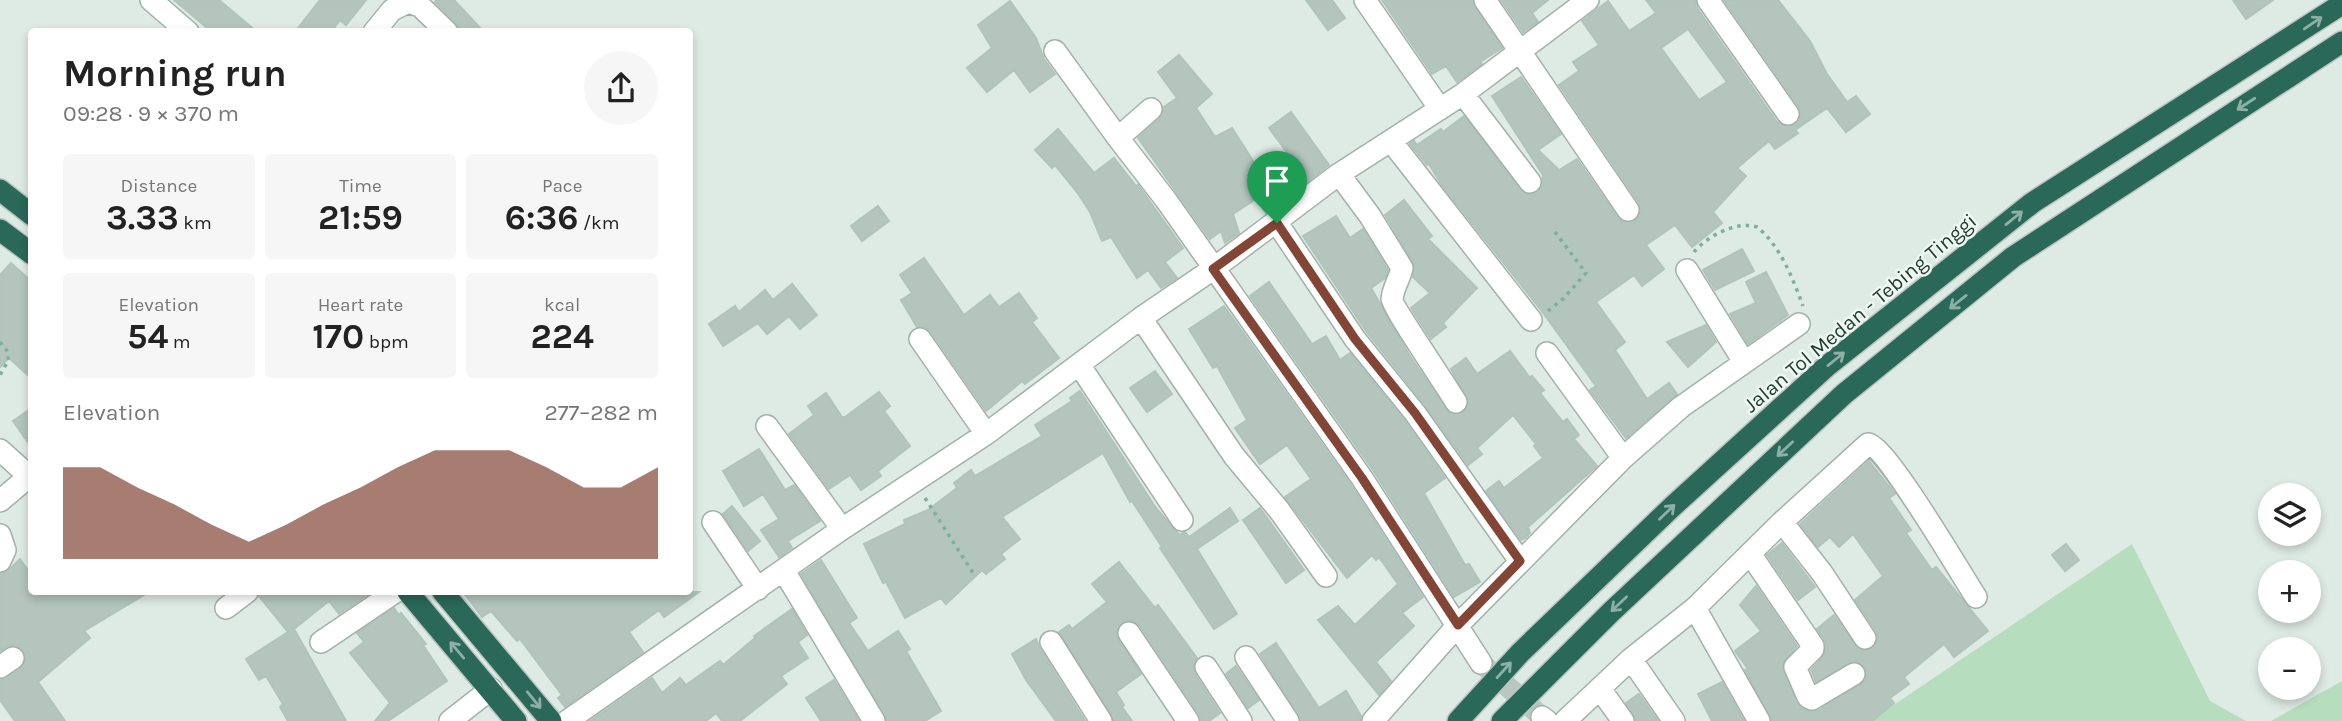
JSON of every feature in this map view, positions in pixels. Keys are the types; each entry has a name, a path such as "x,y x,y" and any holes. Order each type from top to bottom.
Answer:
{"highway":[{"name":"Jalan Tol Medan - Tebing Tinggi","path":"1458,721 1520,653 1672,507 1827,366 2032,203 2342,4"},
{"path":"1502,721 1611,612 1844,394 2013,257 2342,42"},
{"path":"0,190 28,212"},
{"path":"0,230 28,251"},
{"path":"411,595 516,721"},
{"path":"446,595 551,721"}],"street":[{"path":"151,0 183,28"},
{"path":"1365,0 1440,109"},
{"path":"1485,0 1628,209"},
{"path":"567,721 842,528 986,434 1141,318 1277,223 1339,174 1464,94 1588,0"},
{"path":"1708,0 1788,114"},
{"path":"376,28 391,10 408,2 420,6 443,28"},
{"path":"1055,51 1166,200 1377,500 1481,663"},
{"path":"1464,94 1530,182"},
{"path":"1118,138 1151,109"},
{"path":"1391,141 1531,320"},
{"path":"1339,174 1402,268 1392,296 1393,306 1422,345 1456,401"},
{"path":"1277,223 1355,339 1415,413 1520,561"},
{"path":"1687,270 1744,362"},
{"path":"1141,318 1234,456 1279,510 1326,576"},
{"path":"1373,721 1458,625 1623,458 1681,407 1799,324"},
{"path":"920,339 986,434"},
{"path":"1547,353 1623,458"},
{"path":"1080,366 1182,520"},
{"path":"767,426 842,528"},
{"path":"1565,721 1632,659 1695,608 1866,444 1873,444 1892,466 1976,597"},
{"path":"0,450 28,473"},
{"path":"0,501 28,477"},
{"path":"713,522 758,589"},
{"path":"1782,522 1822,573 1865,638"},
{"path":"0,535 5,550 0,561"},
{"path":"1751,555 1813,646 1795,667 1808,697 1812,699 1854,674"},
{"path":"784,571 874,721"},
{"path":"226,608 243,595"},
{"path":"321,642 391,595"},
{"path":"1695,608 1759,721"},
{"path":"1129,633 1188,721"},
{"path":"1051,642 1101,721"},
{"path":"1246,657 1287,721"},
{"path":"1632,659 1674,721"},
{"path":"1206,667 1241,721"},
{"path":"450,721 491,689"},
{"path":"1600,689 1623,721"}],"path":[{"path":"1687,270 1690,256 1707,239 1738,226 1757,227 1770,241 1796,289 1803,306 1799,324"},
{"path":"1531,320 1544,315 1564,298 1586,273 1552,228"},
{"path":"0,342 8,352 8,361 0,376"},
{"path":"914,481 975,576"}],"green space":[{"path":"2132,544 2210,701 2246,721 1870,721"},
{"path":"2342,681 2342,721 2271,721 2308,700 2321,700 2321,693"}],"building":[{"path":"174,0 219,0 252,28 207,28"},
{"path":"320,0 366,0 346,25 340,20 334,28 298,28"},
{"path":"454,0 480,28 458,28 435,2"},
{"path":"1306,0 1332,0 1345,18 1328,30"},
{"path":"1382,0 1472,0 1502,48 1457,82 1446,66 1432,74"},
{"path":"1501,0 1548,0 1532,13 1538,22 1523,32"},
{"path":"1646,0 1695,0 1697,8 1777,122 1788,127 1800,120 1799,107 1724,0 1778,0 1810,41 1827,74 1847,102 1856,96 1870,114 1846,132 1827,108 1795,130 1798,133 1775,149 1769,141 1737,168 1746,176 1713,212 1722,223 1692,247 1675,225 1646,245 1664,269 1642,286 1634,275 1596,302 1625,342 1615,350 1647,399 1669,383 1677,394 1626,438 1590,390 1596,386 1541,310 1441,184 1429,164 1427,165 1410,144 1414,141 1417,145 1441,129 1443,132 1464,116 1520,190 1531,195 1537,193 1542,186 1543,175 1492,96 1521,77 1561,134 1538,150 1559,170 1577,159 1618,218 1623,222 1635,221 1640,215 1639,203 1559,85 1579,71 1573,62 1599,45 1582,21 1608,1 1629,31 1656,13","holes":["1688,29 1727,82 1699,100 1661,48"]},
{"path":"2233,0 2273,0 2246,19"},
{"path":"1010,1 1036,38 1044,59 1055,74 1030,92 1014,70 987,92 967,68 992,48 978,25"},
{"path":"1179,55 1212,94 1196,108 1215,137 1232,128 1272,190 1300,170 1269,128 1291,112 1329,165 1266,213 1256,199 1233,214 1239,233 1225,243 1221,231 1210,239 1138,138 1160,118 1164,107 1177,98 1158,72"},
{"path":"1058,129 1094,173 1114,158 1136,186 1138,185 1183,248 1165,262 1177,278 1161,288 1148,270 1137,278 1111,237 1102,241 1090,212 1077,192 1055,165 1052,168 1035,150"},
{"path":"1404,200 1432,236 1428,239 1477,288 1443,323 1446,327 1431,339 1411,308 1430,293 1413,277 1413,262 1385,215"},
{"path":"878,206 889,221 862,241 851,226"},
{"path":"1336,216 1350,238 1363,229 1388,270 1385,278 1371,288 1410,356 1449,413 1462,413 1469,402 1451,369 1466,358 1477,374 1510,351 1530,378 1532,376 1544,390 1540,393 1563,422 1567,419 1579,435 1574,439 1597,466 1528,527 1530,533 1525,538 1521,540 1486,491 1499,481 1504,488 1543,458 1534,446 1536,444 1513,415 1477,448 1482,454 1468,465 1425,405 1366,331 1303,236"},
{"path":"1742,249 1754,271 1715,290 1703,270"},
{"path":"924,258 964,315 990,295 999,307 1019,293 1037,318 1032,322 1059,358 1025,384 1022,381 986,411 931,332 925,327 917,327 901,300 912,293 900,275"},
{"path":"11,263 28,278 28,375 9,358 0,367 0,275"},
{"path":"1766,272 1788,315 1748,344 1730,314 1756,303 1746,282"},
{"path":"1269,282 1312,344 1326,336 1340,360 1350,353 1405,421 1445,478 1424,493 1465,565 1469,564 1480,582 1454,597 1373,470 1250,296"},
{"path":"792,284 817,315 800,329 789,316 767,334 758,323 723,346 709,324 735,306 739,312 765,290 773,300"},
{"path":"1224,306 1351,485 1423,597 1402,613 1414,626 1376,662 1391,681 1379,695 1318,620 1338,606 1355,625 1398,584 1379,557 1376,560 1372,555 1347,578 1285,497 1311,479 1287,445 1260,464 1235,428 1247,420 1217,366 1213,368 1189,329"},
{"path":"1706,325 1716,342 1688,367 1667,342"},
{"path":"1155,371 1172,394 1147,412 1130,388"},
{"path":"1080,391 1156,508 1179,535 1185,532 1189,537 1230,508 1238,521 1197,549 1237,614 1214,629 1132,501 1130,502 1103,453 1002,517 1020,539 1001,554 1005,559 986,574 982,570 946,604 941,598 905,618 886,582 883,583 864,544 905,524 904,520 928,510 957,488 954,483 971,470 975,476 1042,436 1035,425 1072,401 1070,398"},
{"path":"879,392 890,406 884,411 910,446 878,471 881,476 861,490 850,475 829,489 789,434 814,415 808,406 826,393 842,417 845,417"},
{"path":"28,411 28,442 13,421"},
{"path":"759,449 785,490 794,485 820,521 788,541 792,548 779,557 761,530 779,519 763,494 744,506 723,471"},
{"path":"1869,461 1895,494 1889,498 1911,530 1906,533 1932,570 1936,567 1988,631 1954,657 1944,644 1904,677 1909,684 1890,698 1894,703 1872,721 1772,721 1745,670 1748,669 1735,651 1761,631 1740,605 1756,586 1797,646 1782,665 1796,702 1801,708 1812,712 1819,710 1866,680 1865,667 1853,661 1816,682 1811,670 1826,649 1824,639 1817,629 1834,615 1859,649 1873,648 1878,638 1876,631 1855,600 1883,576 1853,534 1839,547 1830,537 1818,547 1800,524"},
{"path":"732,506 760,541 748,551 723,514"},
{"path":"1260,508 1304,570 1286,583 1243,520"},
{"path":"1782,543 1815,587 1798,600 1767,555"},
{"path":"2066,544 2079,560 2065,571 2052,555"},
{"path":"20,559 28,570 28,595 144,595 84,631 90,638 38,682 65,721 15,721 0,700 0,680 20,669 26,658 18,646 11,645 0,651 0,574 8,571"},
{"path":"821,560 857,618 849,623 868,651 898,631 910,649 906,651 941,711 925,721 887,721 801,574"},
{"path":"1119,562 1155,608 1158,605 1197,658 1193,667 1195,674 1220,713 1209,721 1201,721 1140,626 1129,620 1121,623 1116,635 1141,674 1116,692 1132,721 1114,721 1059,632 1069,625 1072,629 1107,602 1092,584"},
{"path":"693,592 699,592 664,617 659,610 629,632 643,652 565,707 558,698 562,695 520,639 517,641 491,611 482,617 465,595 693,595"},
{"path":"368,595 339,614 329,601 294,629 346,721 288,721 280,707 283,704 266,676 259,680 246,659 288,632 259,596"},
{"path":"394,608 426,644 423,645 447,681 388,721 375,721 390,703 350,653 364,642 357,633"},
{"path":"792,609 807,635 798,642 808,658 781,676 787,684 740,721 722,721 716,713 706,721 590,721 652,678 662,693 680,678 686,685 720,661 723,665 755,638 754,636"},
{"path":"1036,639 1085,721 1056,721 1026,680 1012,654"},
{"path":"1276,643 1319,708 1346,691 1361,716 1360,721 1301,721 1260,654"},
{"path":"1236,666 1259,700 1248,708 1226,674"},
{"path":"834,680 859,721 821,721 806,698"},
{"path":"1722,682 1744,721 1712,721 1698,694"},
{"path":"1639,694 1658,721 1636,721 1626,703"}],"tunnel":[{"path":"1481,663 1542,717"}],"route":[{"path":"1277,223 1355,339 1415,413 1520,561 1458,625 1362,478 1213,269 1277,223"}]}
